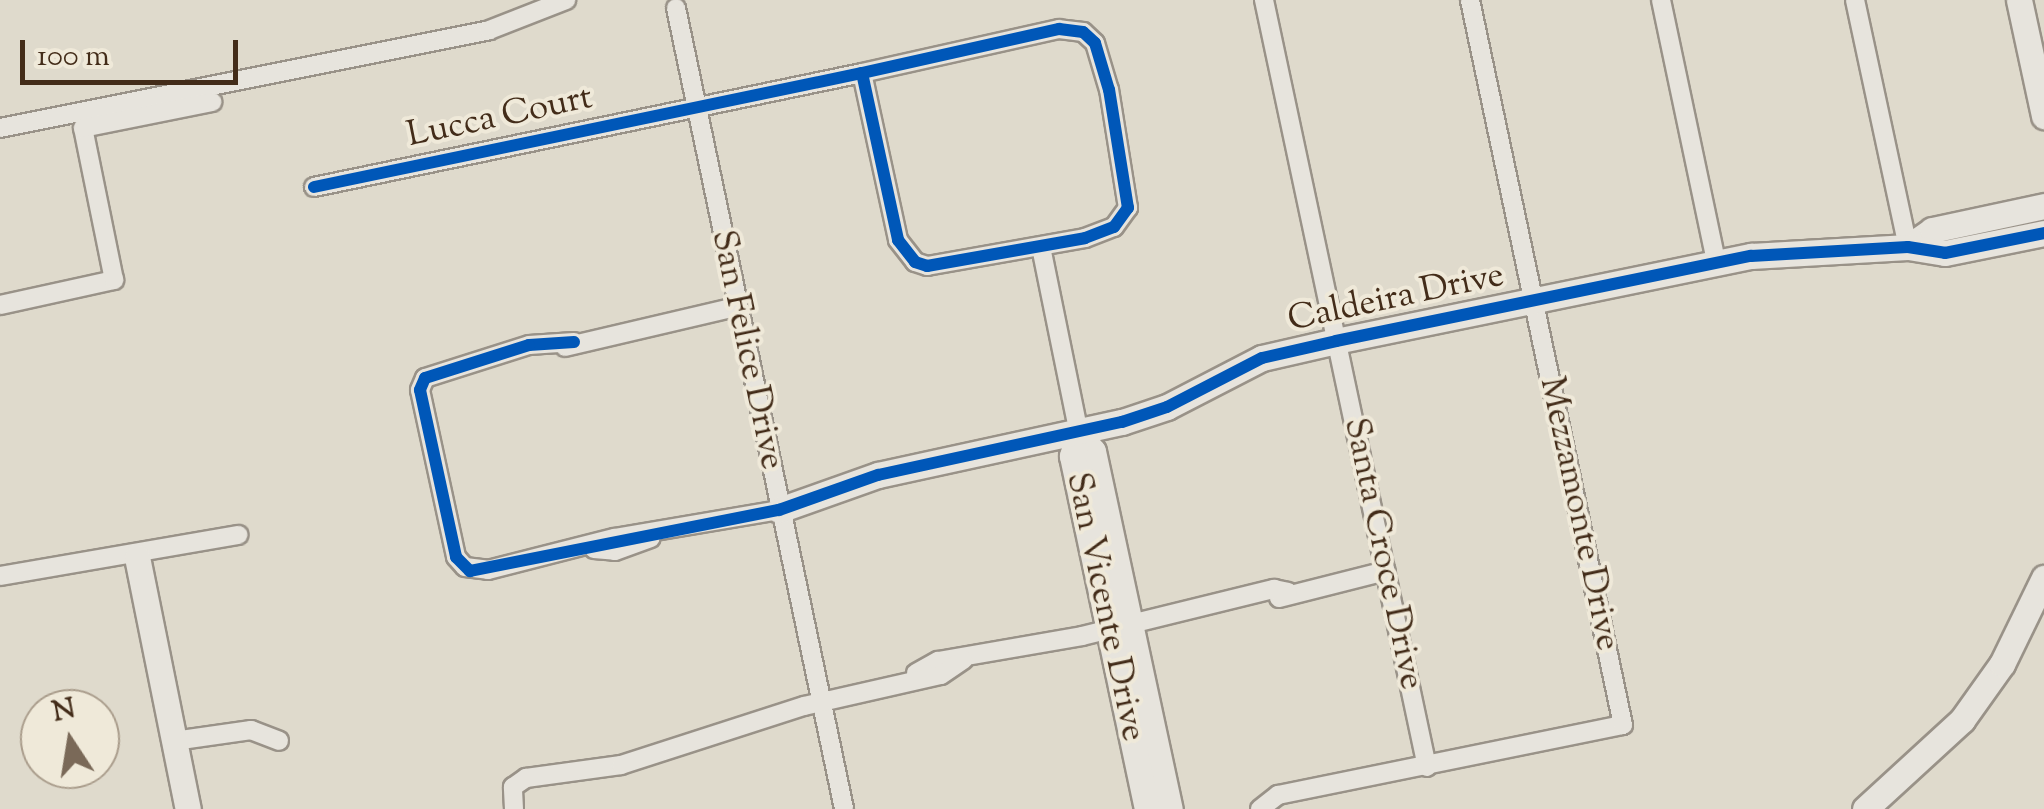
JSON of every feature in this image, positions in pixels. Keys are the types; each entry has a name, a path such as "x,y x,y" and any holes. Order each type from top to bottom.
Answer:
{"street":[{"path":"0,128 489,30 566,0"},
{"name":"Santa Croce Drive","path":"1264,0 1426,767"},
{"name":"Mezzamonte Drive","path":"1426,767 1623,725 1470,0"},
{"path":"1661,0 1716,262"},
{"path":"1856,0 1908,247"},
{"path":"2019,0 2044,116"},
{"name":"San Felice Drive","path":"676,8 844,809"},
{"name":"Lucca Court","path":"314,187 1059,29 1089,36 1109,90 1128,208 1100,234 1041,247"},
{"path":"862,73 904,254 927,266 1041,247 1079,434"},
{"path":"0,304 114,280 83,128 212,102"},
{"name":"Caldeira Drive","path":"1908,247 1932,230 2044,206"},
{"name":"Caldeira Drive","path":"779,510 878,475 1079,434 1168,407 1262,358 1336,341 1716,262 1908,247 1945,252 2044,233"},
{"path":"736,307 574,342 550,342 433,370 420,390 456,557 474,572 589,549 615,550 659,534 779,510"},
{"name":"San Vicente Drive","path":"1079,434 1072,456 1170,809"},
{"path":"0,576 137,557 238,535"},
{"path":"137,557 188,809"},
{"path":"514,809 513,787 599,765 617,753 639,756 822,701 902,680 941,675 963,660 1244,601 1274,589 1288,592 1386,571"},
{"path":"1866,809 1962,720 2002,664 2043,585"},
{"name":"San Vicente Drive","path":"1120,627 1147,809"},
{"path":"174,741 251,730 279,741"},
{"path":"1260,809 1278,794 1426,767"}],"cycle path":[{"path":"314,187 862,73 898,240 915,262 927,266 1085,238 1114,227 1128,208 1109,90 1095,43 1083,32 1059,29 862,73"},
{"path":"574,342 529,345 425,378 420,390 456,557 470,571 779,510 878,475 1122,422 1167,407 1262,358 1336,341 1751,256 1908,247 1945,253 2044,233"}]}
